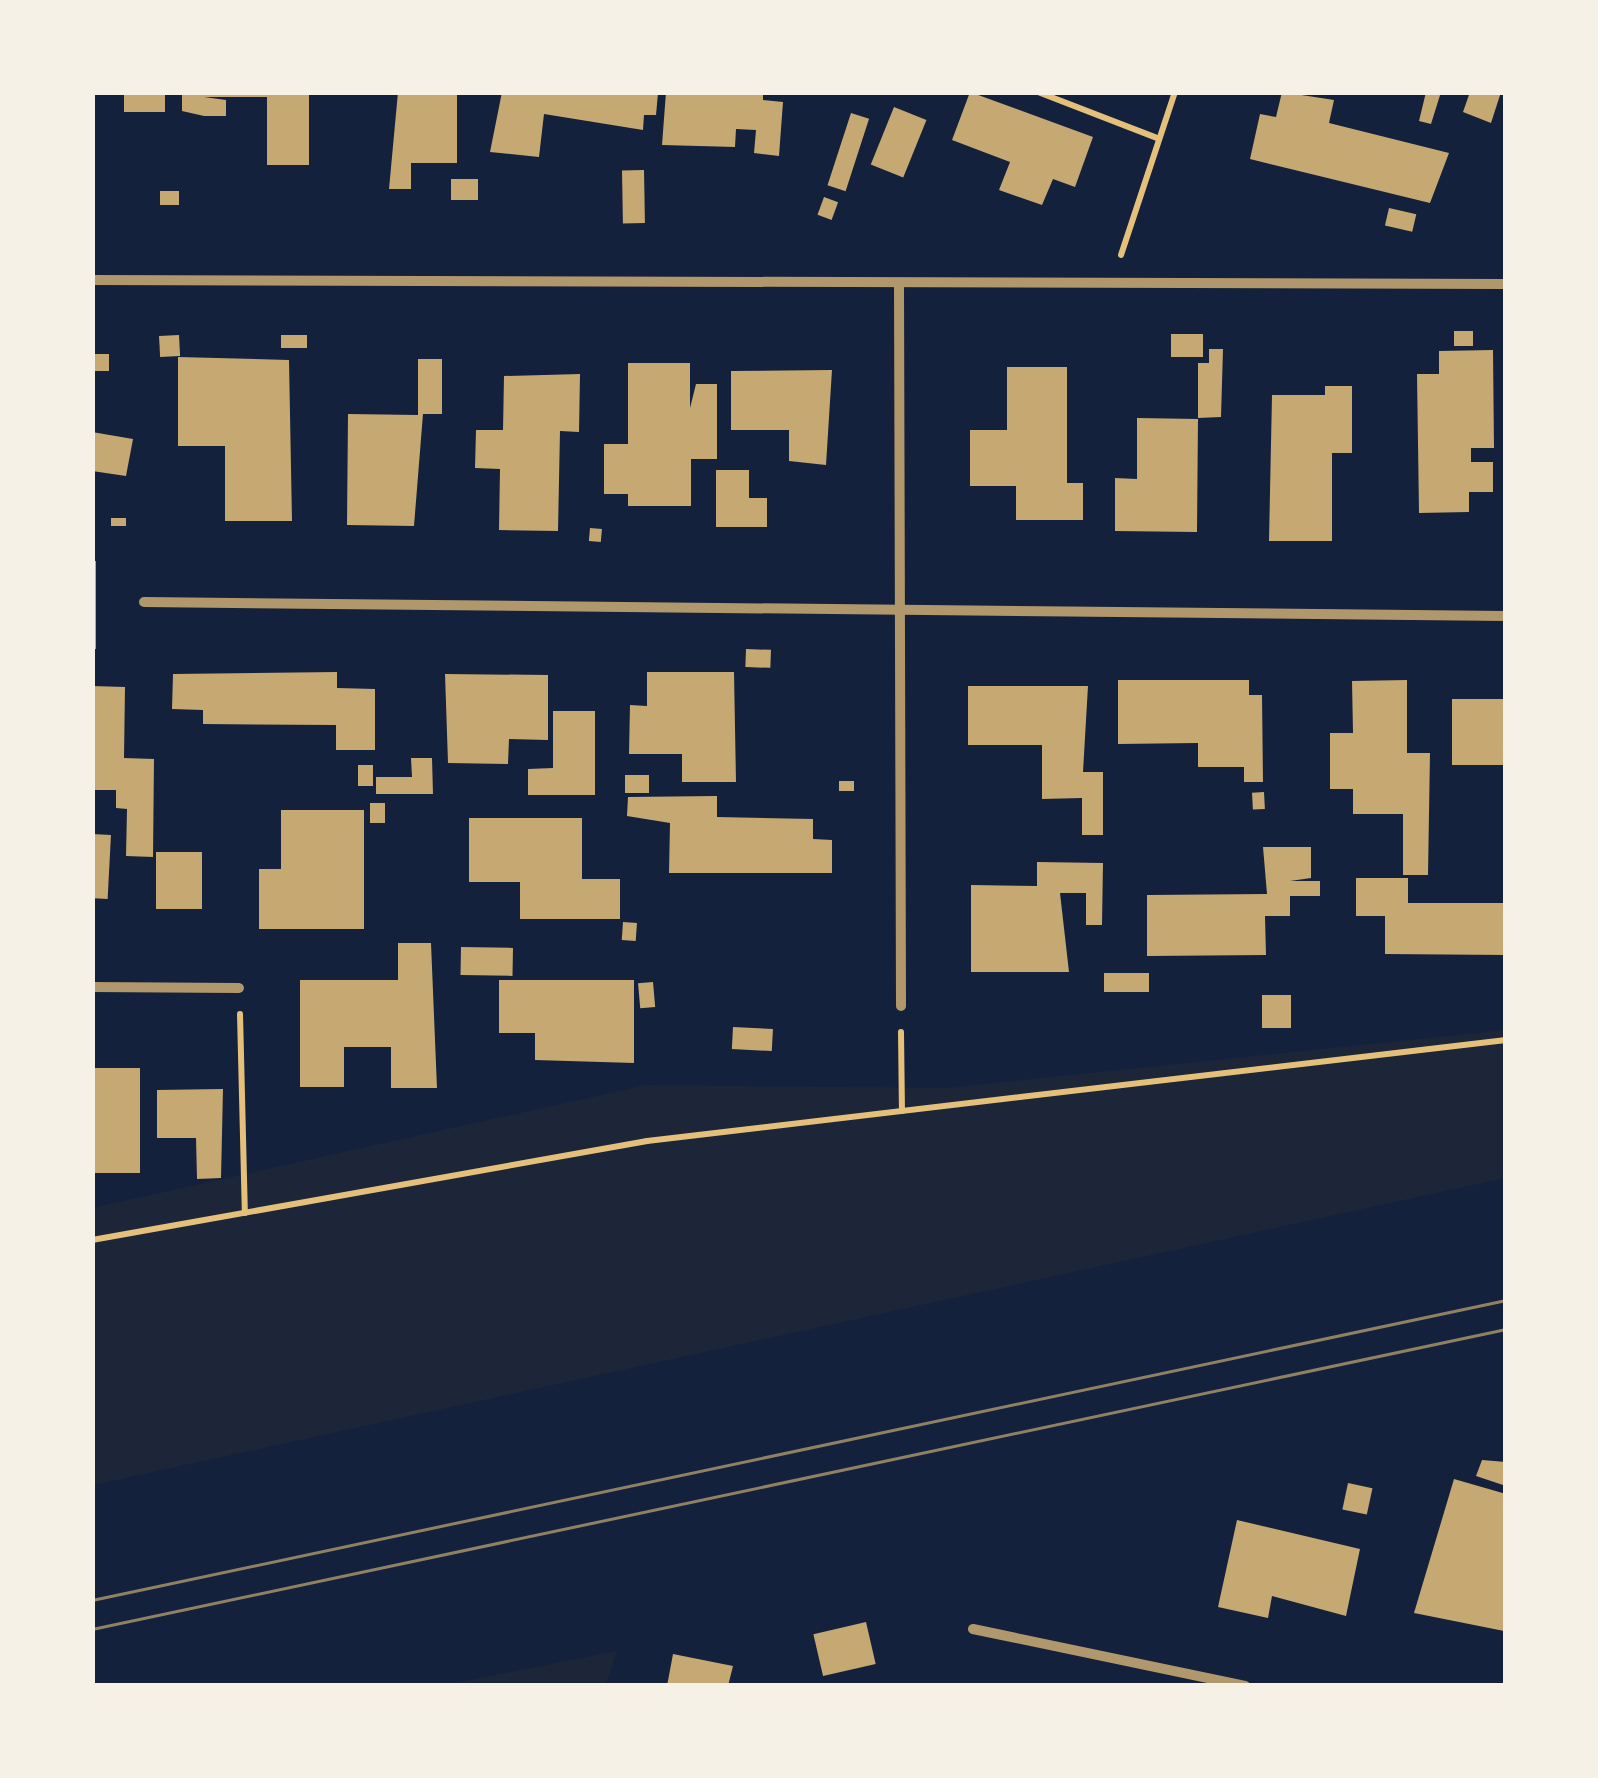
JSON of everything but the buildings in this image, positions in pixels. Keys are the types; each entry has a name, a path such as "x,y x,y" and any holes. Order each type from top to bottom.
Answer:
{"street":[{"path":"92,280 1506,284"},
{"path":"899,285 904,613 901,1006"},
{"path":"144,602 904,613 1506,616"},
{"path":"92,987 239,988"},
{"path":"973,1629 1245,1686"}],"path":[{"path":"1038,92 1157,138"},
{"path":"1120,282 1157,138 1175,92"},
{"path":"239,988 245,1213"},
{"path":"901,1006 902,1111"},
{"path":"92,1240 647,1140 1506,1040"}],"shaded area":[{"path":"1505,1030 1505,1178 93,1485 92,1208 647,1085 947,1088"},
{"path":"617,1651 606,1685 444,1685"}],"tram line":[{"path":"92,1600 1506,1300"},
{"path":"92,1629 1506,1329"}]}
